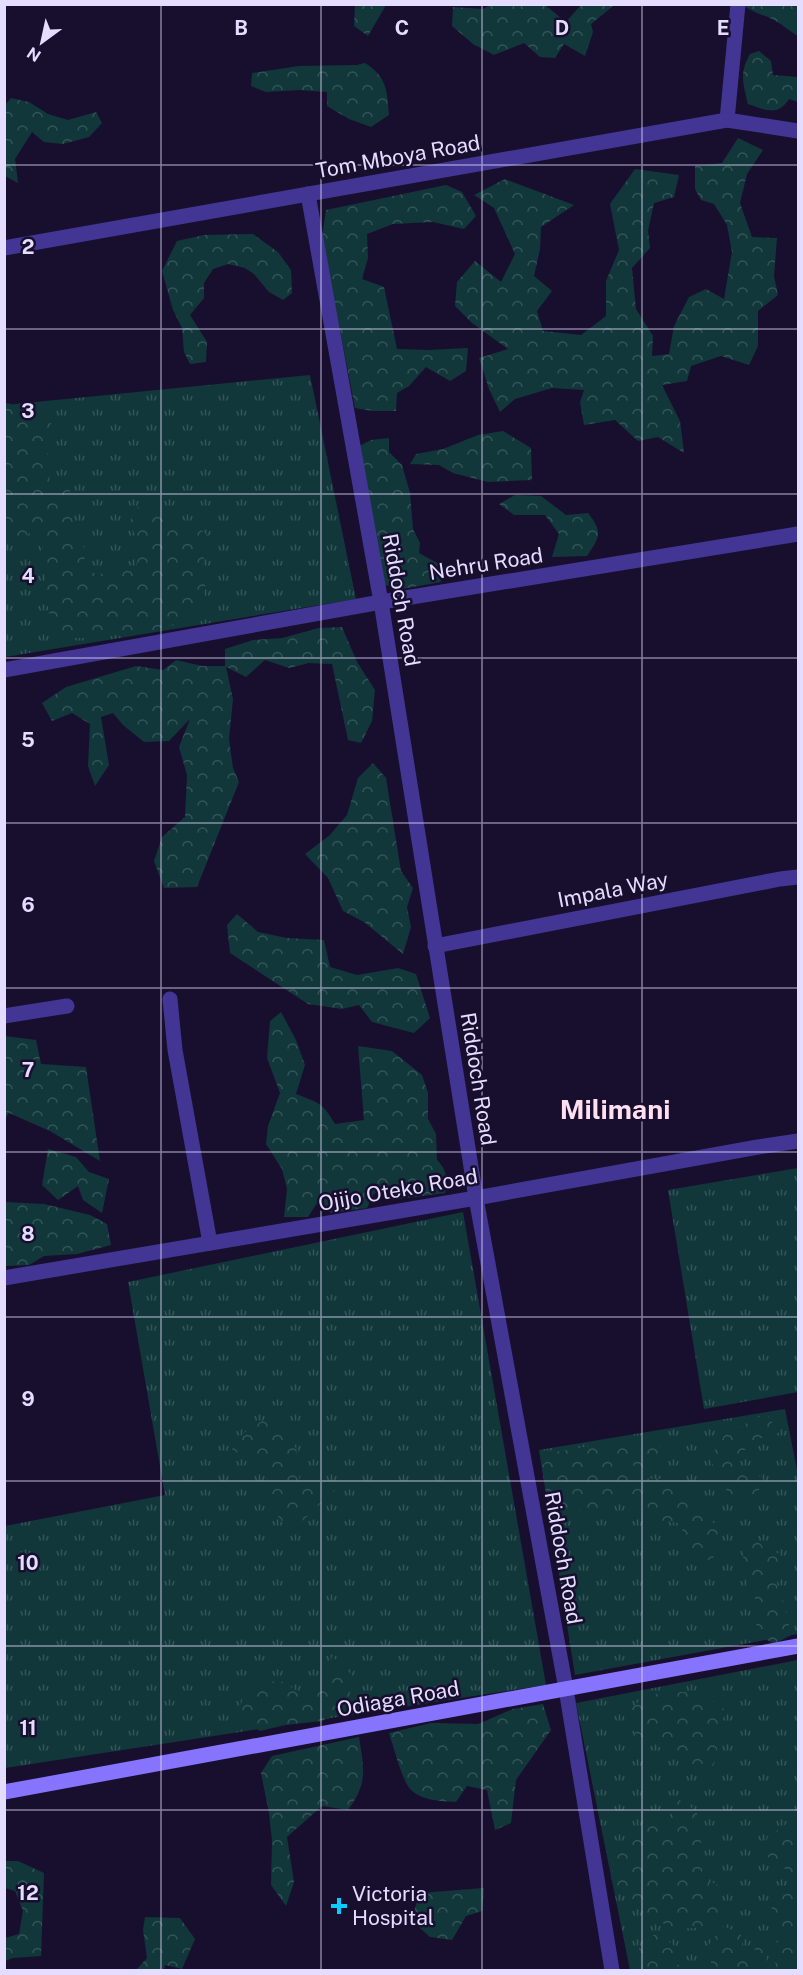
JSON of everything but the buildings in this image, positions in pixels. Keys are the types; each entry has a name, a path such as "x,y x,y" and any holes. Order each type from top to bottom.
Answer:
{"main road":[{"name":"Odiaga Road","path":"4,1791 798,1646"}],"street":[{"path":"727,120 738,4"},
{"name":"Tom Mboya Road","path":"4,248 727,120 798,131"},
{"name":"Riddoch Road","path":"308,194 381,602 476,1198 566,1689 612,1971"},
{"name":"Nehru Road","path":"4,670 381,602 798,534"},
{"name":"Impala Way","path":"435,946 798,877"},
{"path":"170,999 175,1050 210,1243"},
{"path":"4,1016 67,1006"},
{"name":"Ojijo Oteko Road","path":"4,1278 798,1141"}],"green space":[{"path":"745,4 798,5 798,36 775,21 744,6"},
{"path":"355,5 386,5 368,36 354,26"},
{"path":"490,5 545,5 566,22 581,5 612,5 591,24 593,32 585,56 564,44 555,58 540,57 524,43 494,55 473,44 452,26 453,7 483,9"},
{"path":"759,51 771,61 773,75 798,77 798,102 789,99 785,105 776,110 748,104 744,84 744,67 750,54"},
{"path":"365,63 378,74 385,85 389,115 371,127 349,119 327,106 327,92 299,90 266,92 251,86 252,73 299,66"},
{"path":"11,98 29,102 48,114 68,120 96,112 102,123 89,137 63,144 44,142 32,132 15,159 18,183 5,176 5,105"},
{"path":"738,138 763,150 747,174 740,203 752,237 777,238 774,276 778,295 758,311 758,346 749,365 721,356 691,366 687,381 662,385 680,421 684,453 658,437 638,441 615,420 584,425 580,402 584,390 552,388 515,399 500,412 489,389 479,358 508,349 472,323 455,306 457,282 475,261 501,282 515,254 494,208 474,195 505,179 574,205 541,227 540,249 534,276 552,291 537,311 543,331 581,335 606,316 606,281 619,250 610,204 635,169 679,175 674,197 654,203 648,231 650,248 632,268 636,309 653,336 652,356 669,354 674,326 689,297 706,289 724,299 732,252 727,225 714,204 701,200 695,189 695,166 722,163"},
{"path":"446,185 462,192 476,216 464,229 433,222 393,224 367,234 368,258 362,279 384,287 397,349 468,348 466,371 450,381 426,367 409,386 397,393 396,411 355,408 322,237 326,210"},
{"path":"253,234 278,252 291,270 292,293 283,300 269,292 254,274 245,268 228,264 213,269 204,283 204,298 190,315 207,342 206,362 190,364 184,352 182,328 173,310 162,271 177,241 204,235"},
{"path":"310,375 356,599 5,657 5,405"},
{"path":"8,403 52,424 63,437 42,445 52,460 49,483 69,483 74,534 87,551 81,570 109,574 136,567 140,544 129,523 137,507 155,516 194,525 216,541 202,561 205,590 196,618 146,632 90,638 63,638 49,613 42,552 42,526 20,539 5,532 4,404"},
{"path":"503,431 531,448 532,480 488,482 453,473 439,465 410,464 416,454 443,449 478,435"},
{"path":"389,438 389,452 402,465 410,493 413,529 420,543 419,553 439,564 441,582 402,589 385,585 359,446 371,440"},
{"path":"515,495 541,496 566,515 588,513 596,525 598,534 587,556 552,557 559,534 545,515 514,515 499,504"},
{"path":"342,627 357,662 375,690 372,721 361,743 348,740 332,664 309,663 289,668 265,660 246,677 226,667 233,699 229,739 233,768 239,782 197,887 164,888 154,861 162,837 185,817 187,775 179,747 190,719 169,741 144,742 123,725 113,713 101,717 109,765 95,786 88,766 90,724 72,713 52,721 42,703 66,687 136,666 163,670 176,660 202,666 225,666 225,649 253,640 282,638 319,628"},
{"path":"373,763 386,778 401,871 413,888 407,907 411,927 403,954 364,922 343,911 328,878 305,854 330,835 347,815 358,778"},
{"path":"237,914 258,932 287,938 324,940 330,967 357,975 398,968 416,974 430,1018 414,1033 372,1022 359,1005 342,1009 308,1004 230,953 227,925"},
{"path":"281,1012 296,1040 305,1065 296,1094 319,1104 327,1111 335,1124 364,1120 358,1046 392,1051 422,1075 428,1093 428,1119 436,1134 437,1160 446,1175 445,1193 392,1200 374,1193 367,1208 331,1213 317,1203 308,1217 284,1217 287,1189 282,1169 266,1144 268,1126 280,1093 267,1058 270,1021"},
{"path":"5,1036 36,1040 41,1064 86,1067 100,1161 50,1131 9,1113 5,1119"},
{"path":"48,1149 76,1157 89,1172 109,1179 102,1213 83,1200 78,1186 58,1200 42,1185"},
{"path":"798,1168 798,1392 704,1409 668,1190"},
{"path":"5,1202 44,1204 90,1215 107,1224 111,1245 77,1254 44,1256 29,1265 5,1266"},
{"path":"463,1212 546,1685 5,1768 5,1526 165,1495 128,1282"},
{"path":"785,1409 798,1475 798,1634 575,1675 539,1450"},
{"path":"765,1413 779,1431 773,1440 762,1438 739,1454 732,1467 748,1468 764,1480 756,1496 729,1503 725,1483 709,1459 728,1430 753,1421"},
{"path":"262,1421 288,1428 296,1449 300,1482 321,1482 335,1490 300,1523 281,1522 267,1496 268,1467 246,1459 232,1449 244,1433"},
{"path":"655,1439 662,1449 663,1464 643,1467 615,1462 610,1470 636,1478 667,1479 683,1488 701,1504 718,1530 717,1549 712,1560 700,1560 685,1551 685,1535 679,1523 651,1519 647,1505 634,1498 618,1499 601,1511 588,1512 570,1508 563,1516 548,1506 542,1466 555,1452 619,1441"},
{"path":"755,1537 769,1554 779,1553 777,1588 784,1603 791,1635 774,1644 755,1633 760,1605 750,1591 746,1578 743,1548"},
{"path":"332,1656 351,1674 350,1697 342,1710 322,1721 285,1725 260,1731 237,1714 246,1691 261,1681 283,1682 307,1697 325,1683"},
{"path":"798,1660 798,1970 630,1970 576,1703"},
{"path":"662,1692 689,1692 703,1696 711,1699 726,1711 719,1729 716,1759 705,1776 655,1744 640,1740 624,1716 640,1700"},
{"path":"543,1704 551,1730 516,1780 511,1823 495,1830 487,1790 467,1786 456,1802 427,1798 416,1794 408,1786 389,1733 431,1723 478,1724 513,1709"},
{"path":"359,1737 362,1783 348,1810 322,1806 287,1837 294,1882 286,1906 271,1885 272,1841 261,1773 272,1756"},
{"path":"678,1799 695,1810 705,1827 699,1849 704,1864 700,1878 718,1885 720,1914 706,1927 675,1929 651,1918 611,1879 621,1845 647,1817 670,1821 670,1806"},
{"path":"786,1824 798,1835 798,1970 776,1970 774,1946 783,1936 768,1897 782,1893 791,1880 782,1864 760,1853 768,1837"},
{"path":"5,1861 18,1861 44,1873 41,1956 13,1958 5,1961 5,1938 19,1934 23,1911 15,1891 5,1888"},
{"path":"484,1888 482,1911 466,1916 452,1940 430,1937 411,1920 420,1893"},
{"path":"145,1917 180,1918 195,1939 182,1969 165,1965 164,1970 136,1970 147,1958 143,1930"},
{"path":"723,1926 741,1934 743,1953 755,1955 754,1934 765,1931 768,1945 766,1968 762,1970 713,1970 707,1947"},
{"path":"658,1932 675,1947 670,1960 687,1970 629,1970 639,1948"}],"place":[{"name":"Victoria Hospital","path":"339,1906"}],"district":[{"name":"Milimani","path":"615,1110"}]}
